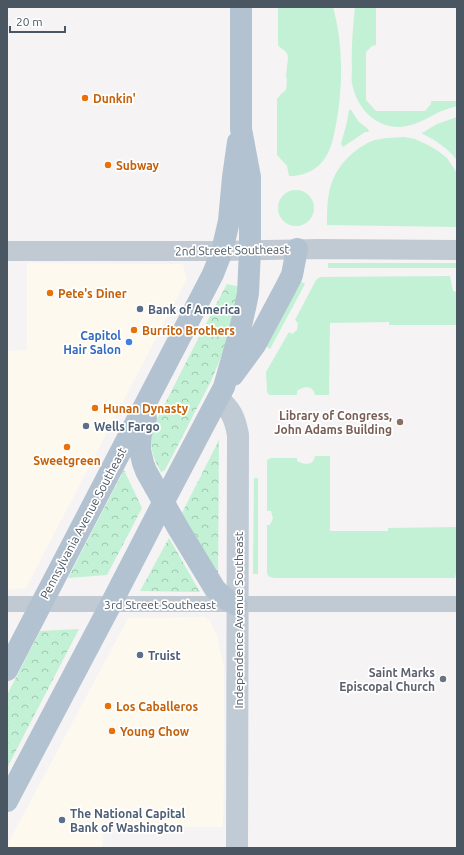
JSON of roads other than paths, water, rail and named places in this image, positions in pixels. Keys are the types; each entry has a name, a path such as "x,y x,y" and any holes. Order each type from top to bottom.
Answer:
{"main road":[{"path":"221,393 238,338 245,308 250,250 250,177 241,129 241,7"},
{"name":"Pennsylvania Avenue Southeast","path":"7,670 213,274 222,251 228,221 232,177 241,129"},
{"path":"7,801 221,393 255,345 292,275 297,249"},
{"path":"158,379 141,434 140,450 146,471 215,589 226,600 237,605"},
{"name":"Independence Avenue Southeast","path":"221,393 234,419 238,435 237,848"}],"street":[{"name":"2nd Street Southeast","path":"7,251 222,251 297,249 457,250"},
{"name":"3rd Street Southeast","path":"7,604 457,604"}],"place":[{"name":"Dunkin'","path":"85,98"},
{"name":"Subway","path":"108,165"},
{"name":"Pete's Diner","path":"50,293"},
{"name":"Bank of America","path":"140,309"},
{"name":"Burrito Brothers","path":"134,330"},
{"name":"Capitol Hair Salon","path":"129,342"},
{"name":"Hunan Dynasty","path":"95,408"},
{"name":"Library of Congress, John Adams Building","path":"400,422"},
{"name":"Wells Fargo","path":"86,426"},
{"name":"Sweetgreen","path":"67,447"},
{"name":"Truist","path":"140,655"},
{"name":"Saint Marks Episcopal Church","path":"443,679"},
{"name":"Los Caballeros","path":"108,706"},
{"name":"Young Chow","path":"112,731"},
{"name":"The National Capital Bank of Washington","path":"62,820"}]}
